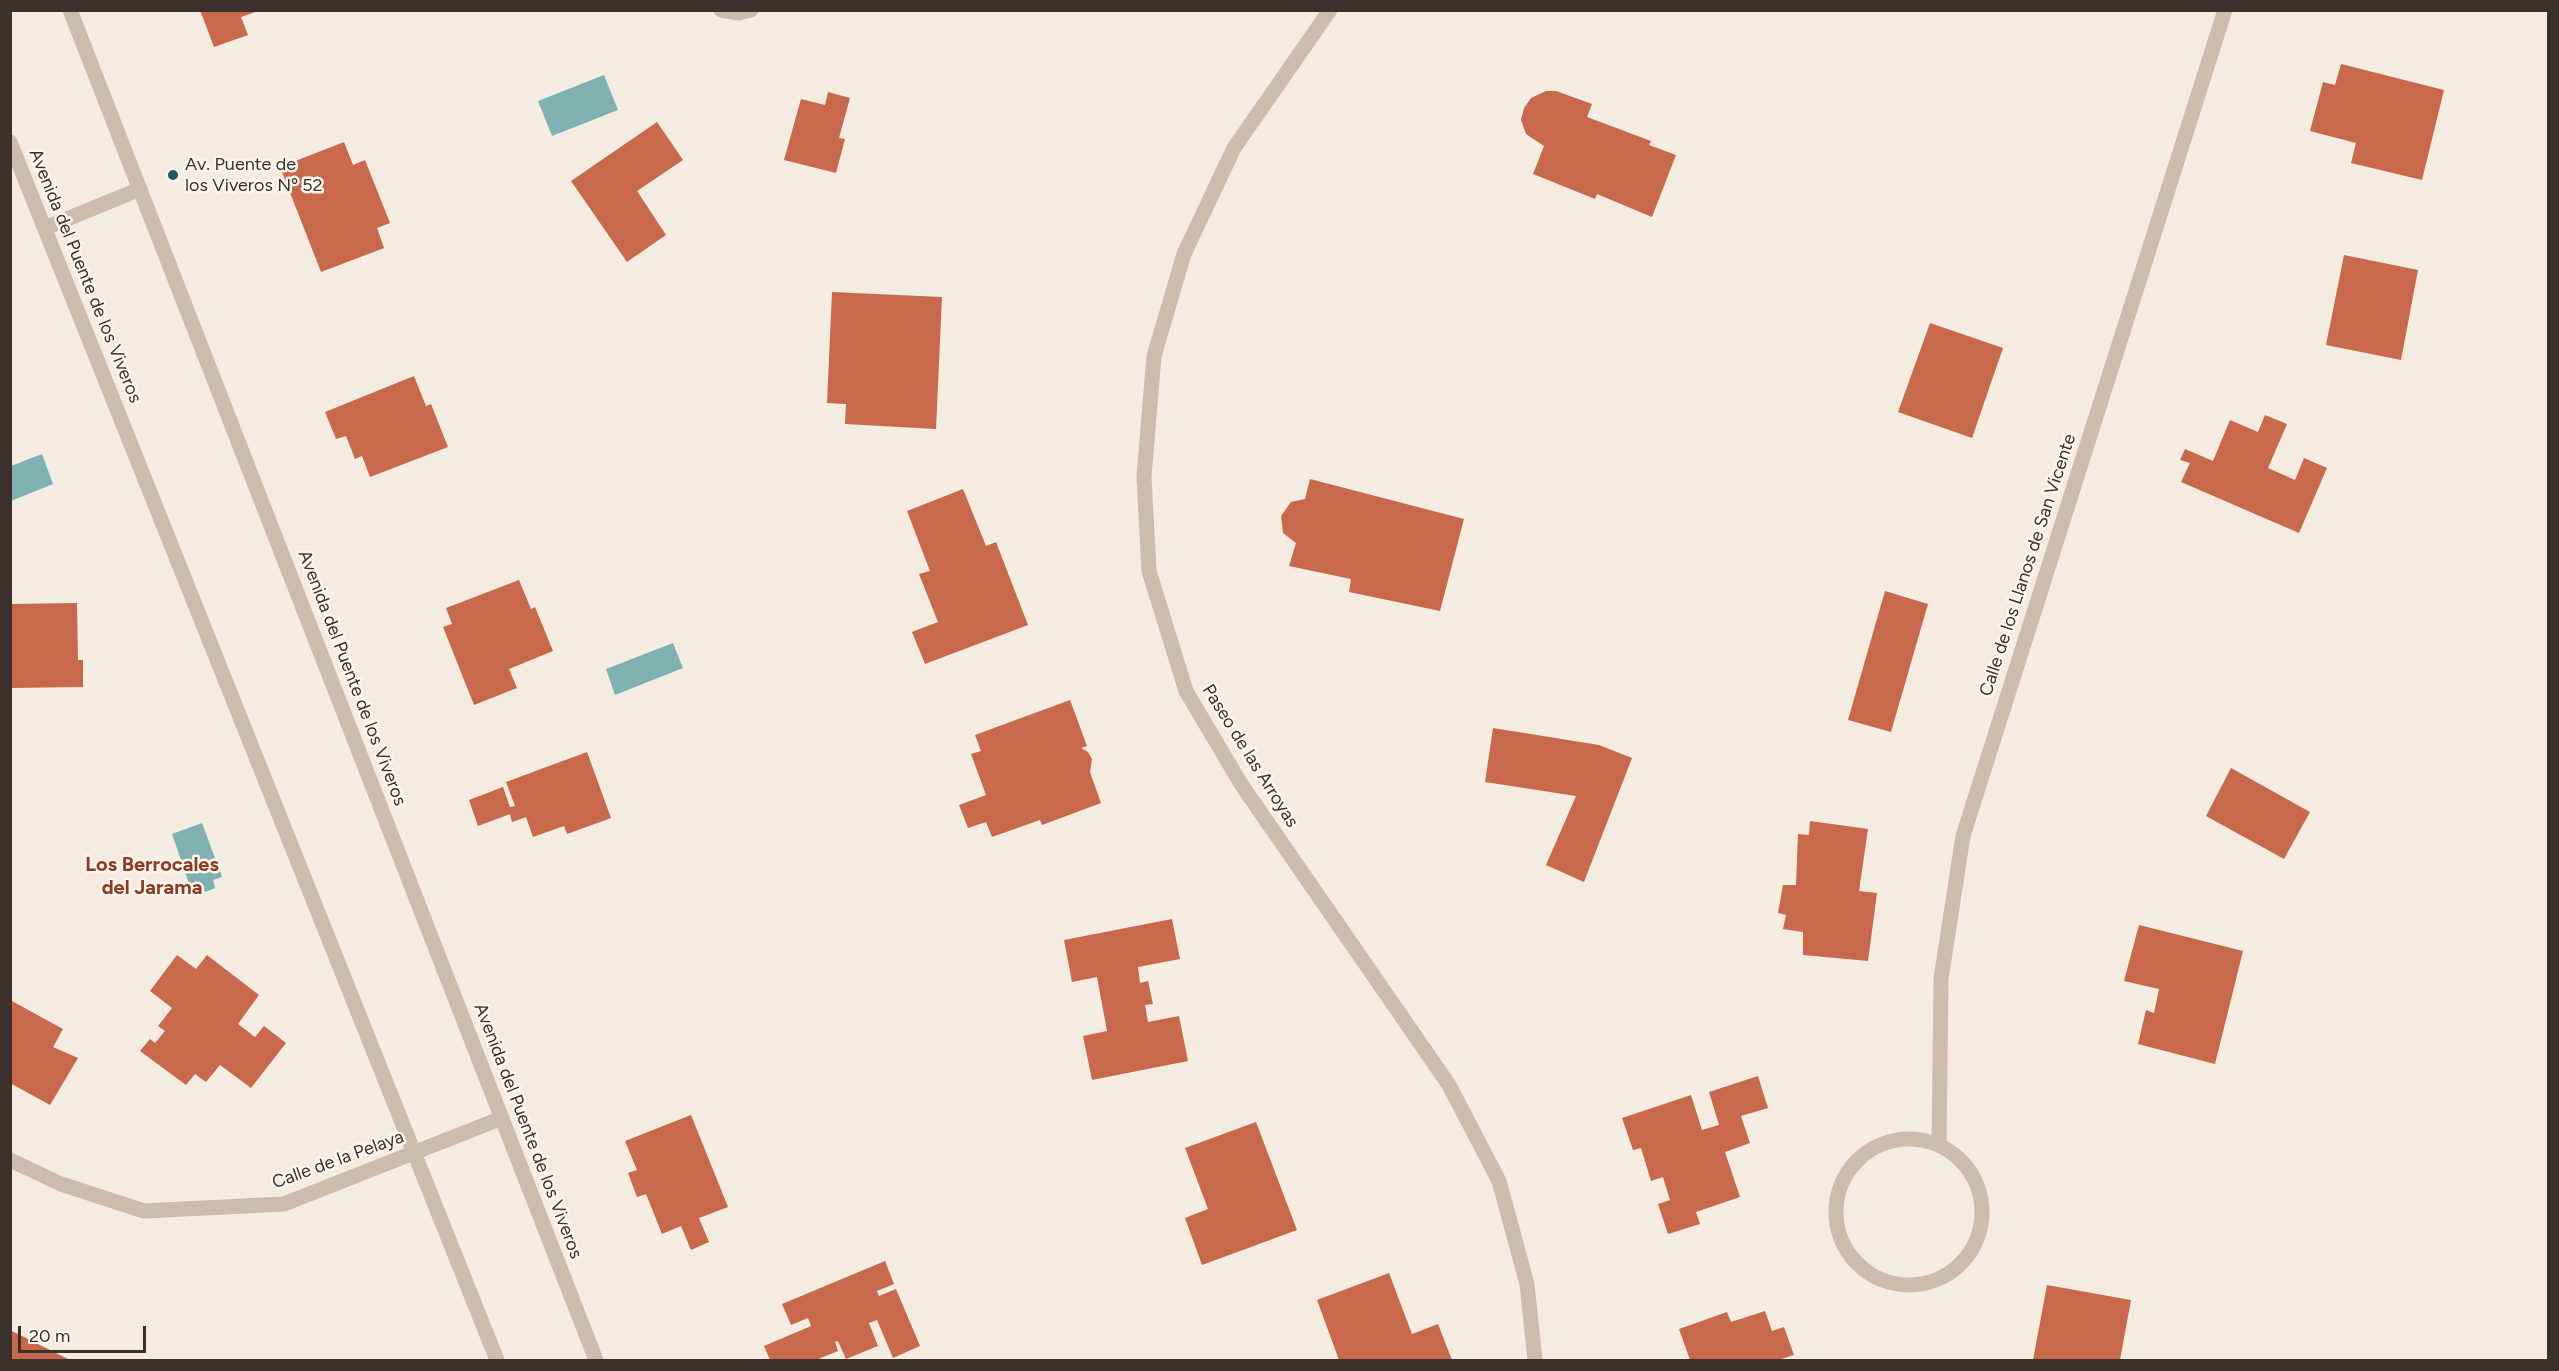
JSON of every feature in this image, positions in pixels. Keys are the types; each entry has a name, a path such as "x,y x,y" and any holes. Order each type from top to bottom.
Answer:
{"street":[{"name":"Avenida del Puente de los Viveros","path":"70,10 596,1360"},
{"path":"722,10 739,13 751,10"},
{"name":"Paseo de las Arroyas","path":"1330,10 1234,148 1184,254 1154,356 1144,477 1149,571 1186,691 1240,784 1449,1084 1499,1181 1527,1284 1535,1360"},
{"name":"Calle de los Llanos de San Vicente","path":"1939,1144 1941,979 1963,836 2225,10"},
{"name":"Avenida del Puente de los Viveros","path":"10,142 416,1152 496,1360"},
{"path":"45,228 140,189"},
{"name":"Calle de la Pelaya","path":"10,1160 61,1184 144,1211 284,1204 502,1118"},
{"path":"1916,1139 1939,1144 1960,1159 1975,1178 1982,1202 1981,1227 1972,1250 1955,1269 1941,1278 1908,1286 1884,1281 1862,1269 1846,1251 1837,1229 1835,1206 1841,1183 1853,1164 1871,1149 1893,1140 1916,1139"}],"water":[{"path":"604,75 618,110 552,136 538,101"},
{"path":"42,454 53,484 11,501 11,466"},
{"path":"673,643 683,668 615,695 606,669"},
{"path":"202,823 222,877 213,880 215,888 205,892 203,885 191,889 172,834"}],"building":[{"path":"200,10 258,11 241,17 248,35 214,47"},
{"path":"2341,64 2444,90 2422,180 2351,163 2356,143 2310,131 2323,82 2335,85"},
{"path":"1546,91 1556,91 1592,104 1587,117 1651,141 1649,145 1676,155 1652,217 1597,194 1595,199 1533,174 1544,146 1526,134 1521,120 1524,108 1531,98"},
{"path":"828,92 850,98 839,138 845,139 836,173 784,160 801,99 825,105"},
{"path":"657,122 683,160 637,191 666,235 627,262 571,181"},
{"path":"344,142 353,165 365,160 390,223 377,228 384,248 321,272 280,167"},
{"path":"2344,255 2418,270 2401,360 2326,345"},
{"path":"832,292 942,297 936,429 845,424 846,404 827,403"},
{"path":"1930,323 2003,348 1972,438 1898,412"},
{"path":"414,376 426,406 431,404 448,447 370,477 362,456 355,459 346,436 336,439 325,412"},
{"path":"2265,415 2287,424 2268,468 2295,480 2304,458 2327,468 2299,533 2181,482 2190,463 2180,460 2185,449 2213,461 2230,420 2258,432"},
{"path":"1310,479 1464,519 1440,611 1349,592 1351,579 1289,566 1296,543 1283,533 1281,516 1291,502 1305,499"},
{"path":"963,489 986,546 996,542 1028,625 925,664 912,632 938,622 919,574 930,571 907,511"},
{"path":"519,580 531,609 535,607 553,651 509,669 517,688 474,705 443,627 452,624 446,608"},
{"path":"1885,591 1928,604 1891,732 1848,720"},
{"path":"77,603 78,660 83,660 83,687 10,688 10,604"},
{"path":"1070,700 1087,746 1081,748 1088,752 1092,759 1090,772 1101,803 1042,825 1040,820 992,837 986,822 968,828 959,805 986,795 971,754 981,751 975,735"},
{"path":"1493,728 1599,745 1632,758 1584,882 1546,865 1576,796 1485,782"},
{"path":"587,752 611,818 567,834 564,826 533,837 526,817 512,822 510,814 478,826 469,800 503,787 510,807 515,806 506,782"},
{"path":"2231,768 2310,812 2284,859 2206,816"},
{"path":"1810,821 1868,829 1859,891 1877,893 1868,961 1803,955 1803,932 1783,929 1786,915 1778,913 1783,885 1796,885 1798,834 1809,835"},
{"path":"1172,919 1180,959 1138,967 1140,983 1148,981 1153,1004 1145,1005 1148,1022 1179,1016 1188,1061 1092,1080 1083,1036 1107,1031 1097,977 1072,982 1064,940"},
{"path":"2139,925 2243,951 2215,1064 2138,1044 2146,1010 2154,1013 2159,989 2124,981"},
{"path":"177,955 196,969 207,955 259,995 238,1024 255,1037 264,1026 286,1043 251,1088 220,1065 206,1082 195,1074 186,1085 140,1051 150,1039 155,1043 165,1031 158,1026 172,1008 150,991"},
{"path":"10,1000 63,1029 53,1047 78,1058 50,1105 10,1083"},
{"path":"1758,1076 1768,1108 1741,1116 1750,1143 1725,1152 1740,1197 1696,1212 1700,1224 1668,1234 1658,1204 1670,1200 1663,1177 1651,1181 1641,1148 1633,1150 1622,1118 1691,1095 1702,1130 1719,1125 1709,1092"},
{"path":"691,1115 728,1207 699,1218 709,1242 691,1250 681,1226 662,1234 646,1194 637,1197 628,1173 637,1170 625,1141"},
{"path":"1256,1122 1297,1230 1202,1265 1185,1218 1208,1209 1185,1148"},
{"path":"885,1261 894,1284 877,1291 879,1296 896,1289 920,1346 893,1358 877,1320 869,1323 878,1346 846,1359 838,1341 835,1342 838,1351 816,1360 770,1360 764,1346 811,1326 808,1318 791,1325 782,1304"},
{"path":"1389,1273 1412,1334 1438,1324 1452,1360 1339,1360 1317,1300"},
{"path":"2047,1285 2131,1300 2120,1360 2033,1360"},
{"path":"1765,1311 1772,1331 1784,1327 1794,1355 1778,1360 1690,1360 1679,1329 1727,1312 1731,1322"},
{"path":"10,1330 70,1360 10,1360"}],"place":[{"name":"Av. Puente de los Viveros Nº 52","path":"173,175"}],"district":[{"name":"Los Berrocales del Jarama","path":"152,876"}]}
